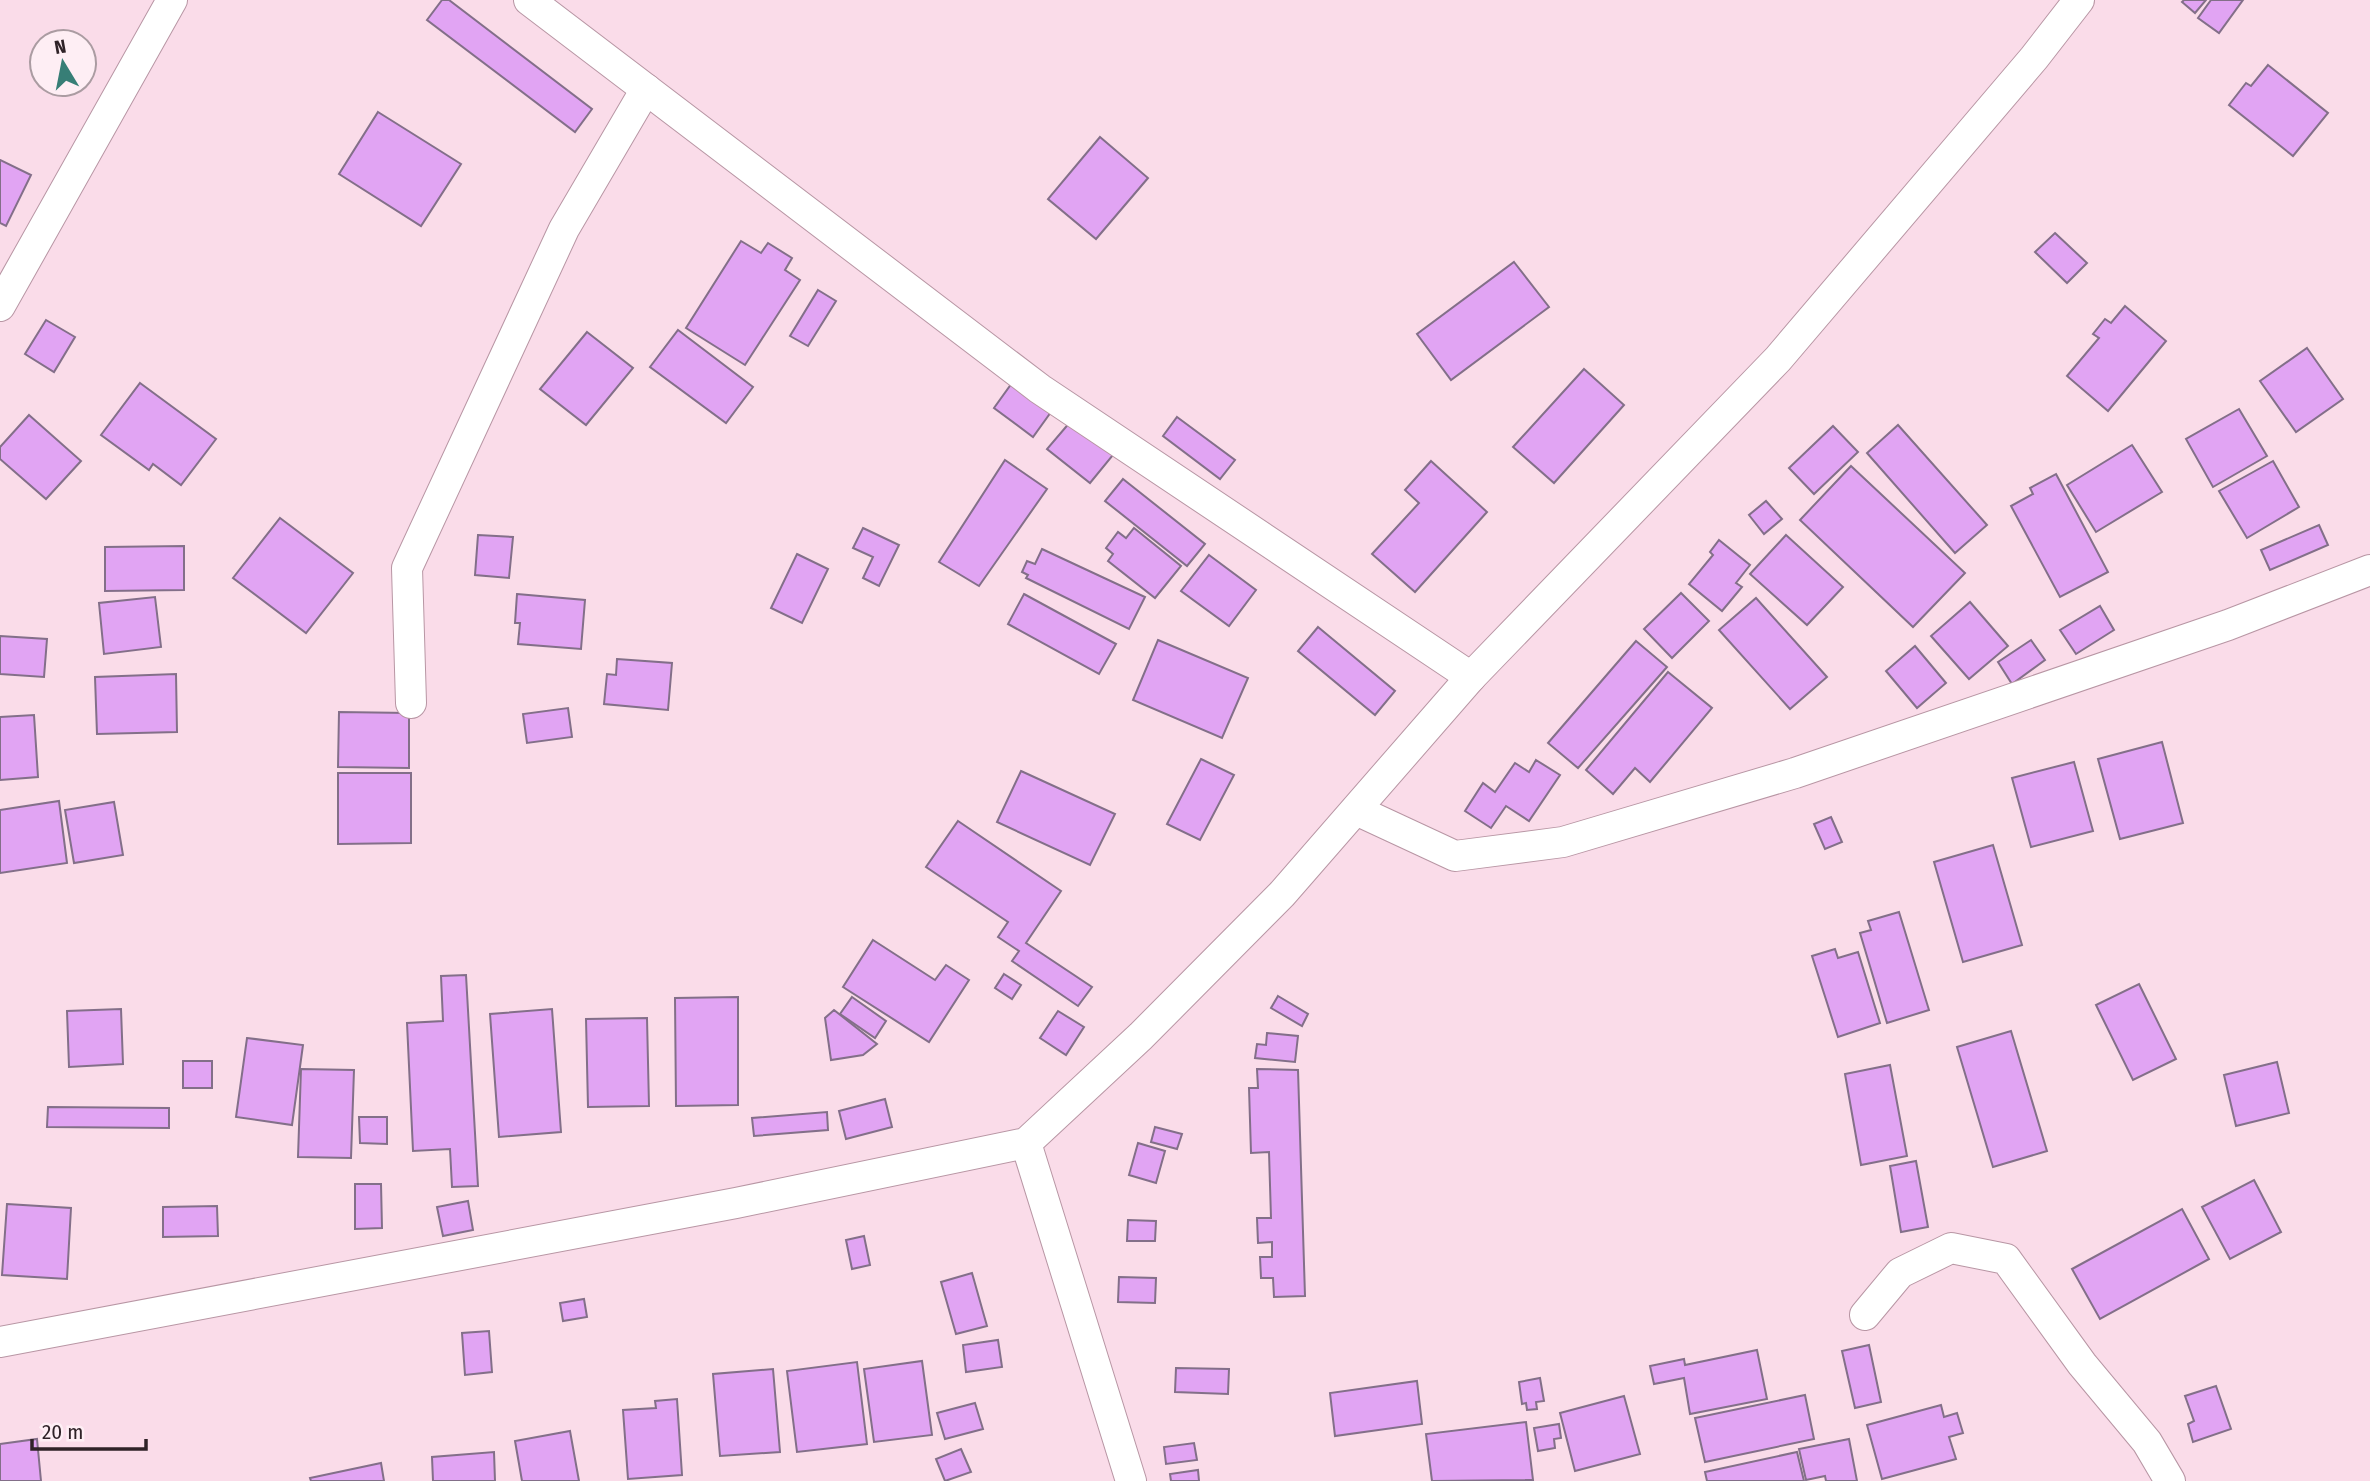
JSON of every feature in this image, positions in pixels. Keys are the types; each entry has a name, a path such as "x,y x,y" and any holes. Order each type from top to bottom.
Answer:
{"street":[{"path":"0,306 172,0"},
{"path":"529,0 1040,389 1471,677"},
{"path":"0,1342 736,1203 1026,1143 1141,1036 1282,894 1471,677 1778,359 2034,58 2079,0"},
{"path":"411,703 407,568 564,229 646,89"},
{"path":"1356,810 1455,856 1563,842 1795,773 2228,625 2370,570"},
{"path":"1026,1143 1131,1481"},
{"path":"1866,1315 1900,1273 1951,1248 2006,1259 2082,1364 2147,1442 2170,1481"}],"building":[{"path":"442,0 449,0 592,109 575,132 427,20"},
{"path":"2206,0 2195,13 2182,2"},
{"path":"2211,0 2243,0 2219,33 2198,18"},
{"path":"2268,65 2328,113 2293,156 2229,105 2246,83 2251,86"},
{"path":"378,112 461,164 421,226 339,174"},
{"path":"1100,137 1148,178 1096,239 1048,199"},
{"path":"0,160 31,175 6,226 0,223"},
{"path":"2055,233 2087,263 2067,283 2035,252"},
{"path":"741,241 761,253 768,243 792,258 785,270 800,280 745,365 686,328"},
{"path":"1514,262 1549,307 1451,380 1417,334"},
{"path":"818,290 836,301 808,346 790,336"},
{"path":"2125,306 2166,341 2108,411 2067,376 2099,338 2093,334 2105,319 2111,323"},
{"path":"46,320 75,337 54,372 25,354"},
{"path":"678,330 753,387 726,423 650,367"},
{"path":"587,332 633,368 586,425 540,389"},
{"path":"2307,348 2343,399 2296,432 2260,381"},
{"path":"1584,369 1624,405 1554,483 1513,447"},
{"path":"140,383 216,439 181,485 153,464 149,470 101,435"},
{"path":"1012,383 1051,412 1033,437 994,408"},
{"path":"2239,409 2267,456 2213,487 2186,439"},
{"path":"29,415 81,461 46,499 0,459 0,447"},
{"path":"1177,417 1235,460 1220,479 1163,436"},
{"path":"1071,421 1113,455 1090,483 1047,449"},
{"path":"1898,425 1987,525 1955,553 1867,453"},
{"path":"1833,426 1858,452 1814,494 1789,468"},
{"path":"2132,445 2162,492 2096,532 2067,485"},
{"path":"1005,460 1047,489 979,586 939,562"},
{"path":"1431,461 1487,512 1415,592 1372,554 1419,503 1405,490"},
{"path":"2273,461 2299,507 2247,538 2219,491"},
{"path":"1851,466 1965,573 1913,627 1800,520"},
{"path":"2056,474 2108,572 2060,597 2011,506 2033,494 2030,488"},
{"path":"1123,479 1205,544 1187,566 1105,501"},
{"path":"1766,501 1782,519 1764,534 1749,515"},
{"path":"280,518 353,573 306,633 233,578"},
{"path":"2319,525 2328,545 2270,570 2261,550"},
{"path":"863,528 899,545 879,586 863,578 873,557 853,548"},
{"path":"1134,528 1181,566 1155,598 1108,561 1113,554 1106,548 1118,532 1126,538"},
{"path":"478,535 513,537 509,578 475,575"},
{"path":"1786,535 1843,587 1807,625 1750,574"},
{"path":"1719,540 1750,565 1736,583 1742,587 1722,611 1689,584 1713,555 1710,552"},
{"path":"184,546 184,590 105,591 105,547"},
{"path":"1042,549 1145,597 1129,629 1026,578 1028,575 1022,572 1027,561 1035,564"},
{"path":"797,554 828,569 802,623 771,608"},
{"path":"1209,555 1256,590 1229,626 1181,591"},
{"path":"1681,593 1709,621 1672,658 1644,629"},
{"path":"517,594 585,600 581,649 518,644 520,623 515,623"},
{"path":"1024,594 1116,644 1099,674 1008,624"},
{"path":"155,597 161,647 104,654 99,603"},
{"path":"1756,598 1827,677 1790,709 1719,630"},
{"path":"1970,602 2008,646 1969,679 1931,636"},
{"path":"2100,606 2114,630 2076,654 2060,630"},
{"path":"1318,627 1395,691 1375,715 1298,651"},
{"path":"0,636 47,639 44,677 0,674"},
{"path":"1158,640 1248,678 1222,738 1133,700"},
{"path":"2031,640 2045,660 2012,684 1998,662"},
{"path":"1636,641 1667,667 1578,768 1548,743"},
{"path":"1915,646 1946,683 1917,708 1886,671"},
{"path":"617,659 672,663 668,710 604,704 607,674 616,675"},
{"path":"1668,672 1712,708 1650,782 1635,768 1613,794 1586,770"},
{"path":"176,674 177,732 97,734 95,677"},
{"path":"568,708 572,737 527,743 523,714"},
{"path":"339,712 409,713 409,768 338,767"},
{"path":"34,715 38,777 0,780 0,717"},
{"path":"2162,742 2183,823 2120,839 2098,759"},
{"path":"1201,759 1234,775 1200,840 1167,824"},
{"path":"1536,760 1560,775 1529,821 1506,806 1491,828 1465,811 1483,783 1495,792 1515,763 1529,772"},
{"path":"2074,762 2093,831 2031,847 2012,778"},
{"path":"1021,771 1115,814 1090,865 997,822"},
{"path":"338,773 411,773 411,843 338,844"},
{"path":"59,801 67,863 0,873 0,810"},
{"path":"114,802 123,855 74,863 65,810"},
{"path":"1831,817 1842,842 1825,849 1814,824"},
{"path":"958,821 1061,891 1026,943 1092,987 1078,1006 1012,961 1019,951 998,937 1008,922 926,867"},
{"path":"1993,845 2022,945 1963,962 1934,862"},
{"path":"1899,912 1929,1010 1887,1023 1860,933 1871,930 1868,921"},
{"path":"873,940 935,980 946,965 969,980 929,1042 843,987"},
{"path":"1835,949 1838,958 1858,952 1880,1023 1838,1037 1812,956"},
{"path":"1004,974 1021,985 1012,999 995,988"},
{"path":"466,975 478,1186 452,1187 450,1149 413,1151 407,1023 443,1021 441,976"},
{"path":"2139,984 2176,1059 2133,1080 2096,1005"},
{"path":"1278,996 1308,1014 1302,1026 1271,1008"},
{"path":"738,997 738,1105 676,1106 675,998"},
{"path":"852,997 886,1021 875,1038 840,1014"},
{"path":"121,1009 123,1064 69,1067 67,1011"},
{"path":"552,1009 561,1132 499,1137 490,1014"},
{"path":"834,1010 877,1044 863,1055 831,1060 825,1018"},
{"path":"1058,1011 1084,1027 1066,1055 1040,1038"},
{"path":"647,1018 649,1106 588,1107 586,1019"},
{"path":"2011,1031 2047,1151 1993,1167 1957,1047"},
{"path":"1267,1033 1298,1036 1295,1062 1255,1058 1257,1044 1266,1045"},
{"path":"247,1038 303,1045 292,1125 236,1117"},
{"path":"183,1061 212,1061 212,1088 183,1088"},
{"path":"2277,1062 2289,1113 2236,1126 2224,1075"},
{"path":"1890,1065 1907,1156 1861,1165 1845,1074"},
{"path":"301,1069 354,1070 351,1158 298,1157"},
{"path":"1257,1069 1298,1070 1305,1296 1274,1297 1273,1278 1261,1278 1260,1257 1272,1257 1272,1242 1258,1243 1257,1218 1271,1218 1269,1152 1251,1153 1249,1088 1258,1088"},
{"path":"885,1099 892,1127 846,1139 839,1111"},
{"path":"48,1107 169,1108 169,1128 47,1127"},
{"path":"827,1112 828,1130 754,1136 752,1118"},
{"path":"359,1117 387,1117 387,1144 360,1143"},
{"path":"1155,1127 1182,1134 1177,1149 1151,1142"},
{"path":"1138,1143 1165,1151 1156,1183 1129,1175"},
{"path":"1916,1161 1928,1227 1901,1232 1890,1166"},
{"path":"2254,1180 2281,1232 2230,1259 2202,1207"},
{"path":"355,1184 381,1184 382,1228 355,1229"},
{"path":"468,1201 473,1230 443,1236 437,1207"},
{"path":"7,1204 71,1208 67,1279 2,1275"},
{"path":"217,1206 218,1236 163,1237 163,1207"},
{"path":"2182,1209 2209,1259 2100,1319 2072,1269"},
{"path":"1128,1220 1156,1221 1155,1241 1127,1241"},
{"path":"864,1236 870,1265 852,1269 846,1240"},
{"path":"972,1273 987,1326 956,1334 941,1282"},
{"path":"1119,1277 1156,1278 1155,1303 1118,1302"},
{"path":"584,1299 587,1317 563,1321 560,1303"},
{"path":"489,1331 492,1372 465,1375 462,1333"},
{"path":"998,1340 1002,1367 966,1372 963,1345"},
{"path":"1869,1345 1881,1402 1855,1408 1842,1351"},
{"path":"1757,1350 1767,1399 1690,1414 1684,1378 1654,1384 1650,1366 1684,1359 1685,1365"},
{"path":"922,1361 932,1435 874,1442 864,1369"},
{"path":"857,1362 867,1444 797,1452 787,1371"},
{"path":"1176,1368 1229,1369 1228,1394 1175,1392"},
{"path":"773,1369 780,1452 720,1456 713,1374"},
{"path":"1540,1378 1544,1401 1536,1402 1537,1409 1527,1410 1526,1403 1522,1404 1519,1382"},
{"path":"1417,1381 1422,1424 1335,1436 1330,1393"},
{"path":"2216,1386 2231,1429 2193,1442 2188,1424 2194,1421 2185,1396"},
{"path":"1805,1395 1814,1439 1705,1462 1695,1418"},
{"path":"1624,1396 1640,1454 1575,1471 1560,1413"},
{"path":"677,1399 682,1475 628,1479 623,1410 656,1408 655,1401"},
{"path":"975,1403 983,1429 945,1439 937,1413"},
{"path":"1941,1405 1944,1417 1957,1413 1963,1433 1949,1437 1956,1459 1882,1479 1867,1425"},
{"path":"1526,1422 1533,1480 1432,1481 1426,1434"},
{"path":"1559,1424 1561,1438 1554,1439 1555,1448 1538,1451 1534,1428"},
{"path":"570,1431 579,1481 522,1481 515,1441"},
{"path":"37,1439 41,1481 0,1481 0,1444"},
{"path":"1849,1439 1857,1481 1826,1481 1825,1476 1806,1480 1799,1449"},
{"path":"1194,1443 1197,1460 1166,1464 1164,1447"},
{"path":"961,1449 971,1472 945,1481 936,1459"},
{"path":"494,1452 495,1481 433,1481 432,1457"},
{"path":"1797,1452 1804,1481 1707,1481 1705,1472"},
{"path":"381,1463 384,1481 311,1481 310,1478"},
{"path":"1198,1470 1199,1481 1171,1481 1170,1474"}]}
